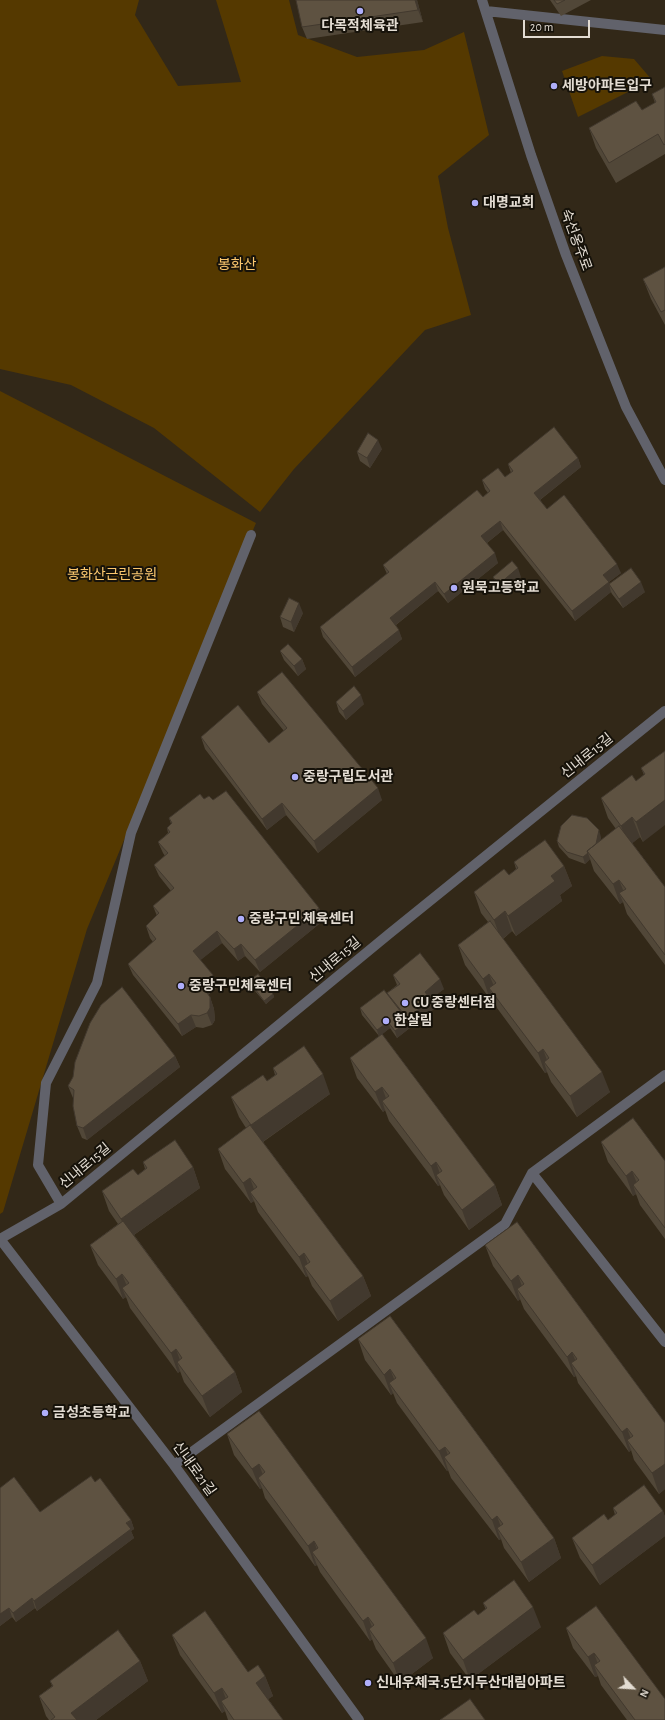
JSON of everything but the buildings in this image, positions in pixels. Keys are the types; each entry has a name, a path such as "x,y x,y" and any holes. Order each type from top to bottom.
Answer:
{"street":[{"name":"숙선옹주로","path":"482,0 531,155 566,255 626,407 665,480"},
{"path":"486,11 665,30"},
{"path":"61,1204 38,1165 46,1084 97,983 131,833 251,535"},
{"name":"신내로15길","path":"0,1239 61,1204 388,934 665,711"},
{"path":"174,1465 505,1224 532,1173 665,1075"},
{"path":"532,1173 665,1342"},
{"name":"신내로21길","path":"0,1239 174,1465 359,1720"}],"green space":[{"name":"봉화산","path":"0,0 139,0 135,15 178,86 241,82 216,0 289,0 298,35 357,57 424,50 464,32 489,135 438,176 448,228 471,315 425,330 294,469 260,512 154,428 71,385 0,369"},
{"path":"602,56 634,59 652,80 578,117 562,71"},
{"name":"봉화산근린공원","path":"0,391 256,523 87,929 3,1212 0,1214"}],"place":[{"name":"다목적체육관","path":"360,11"},
{"name":"세방아파트입구","path":"554,86"},
{"name":"대명교회","path":"475,203"},
{"name":"원묵고등학교","path":"454,588"},
{"name":"중랑구립도서관","path":"295,777"},
{"name":"중랑구민 체육센터","path":"241,919"},
{"name":"중랑구민체육센터","path":"181,986"},
{"name":"CU 중랑센터점","path":"405,1003"},
{"name":"한살림","path":"386,1021"},
{"name":"금성초등학교","path":"45,1413"},
{"name":"신내우체국.5단지두산대림아파트","path":"368,1683"}]}
